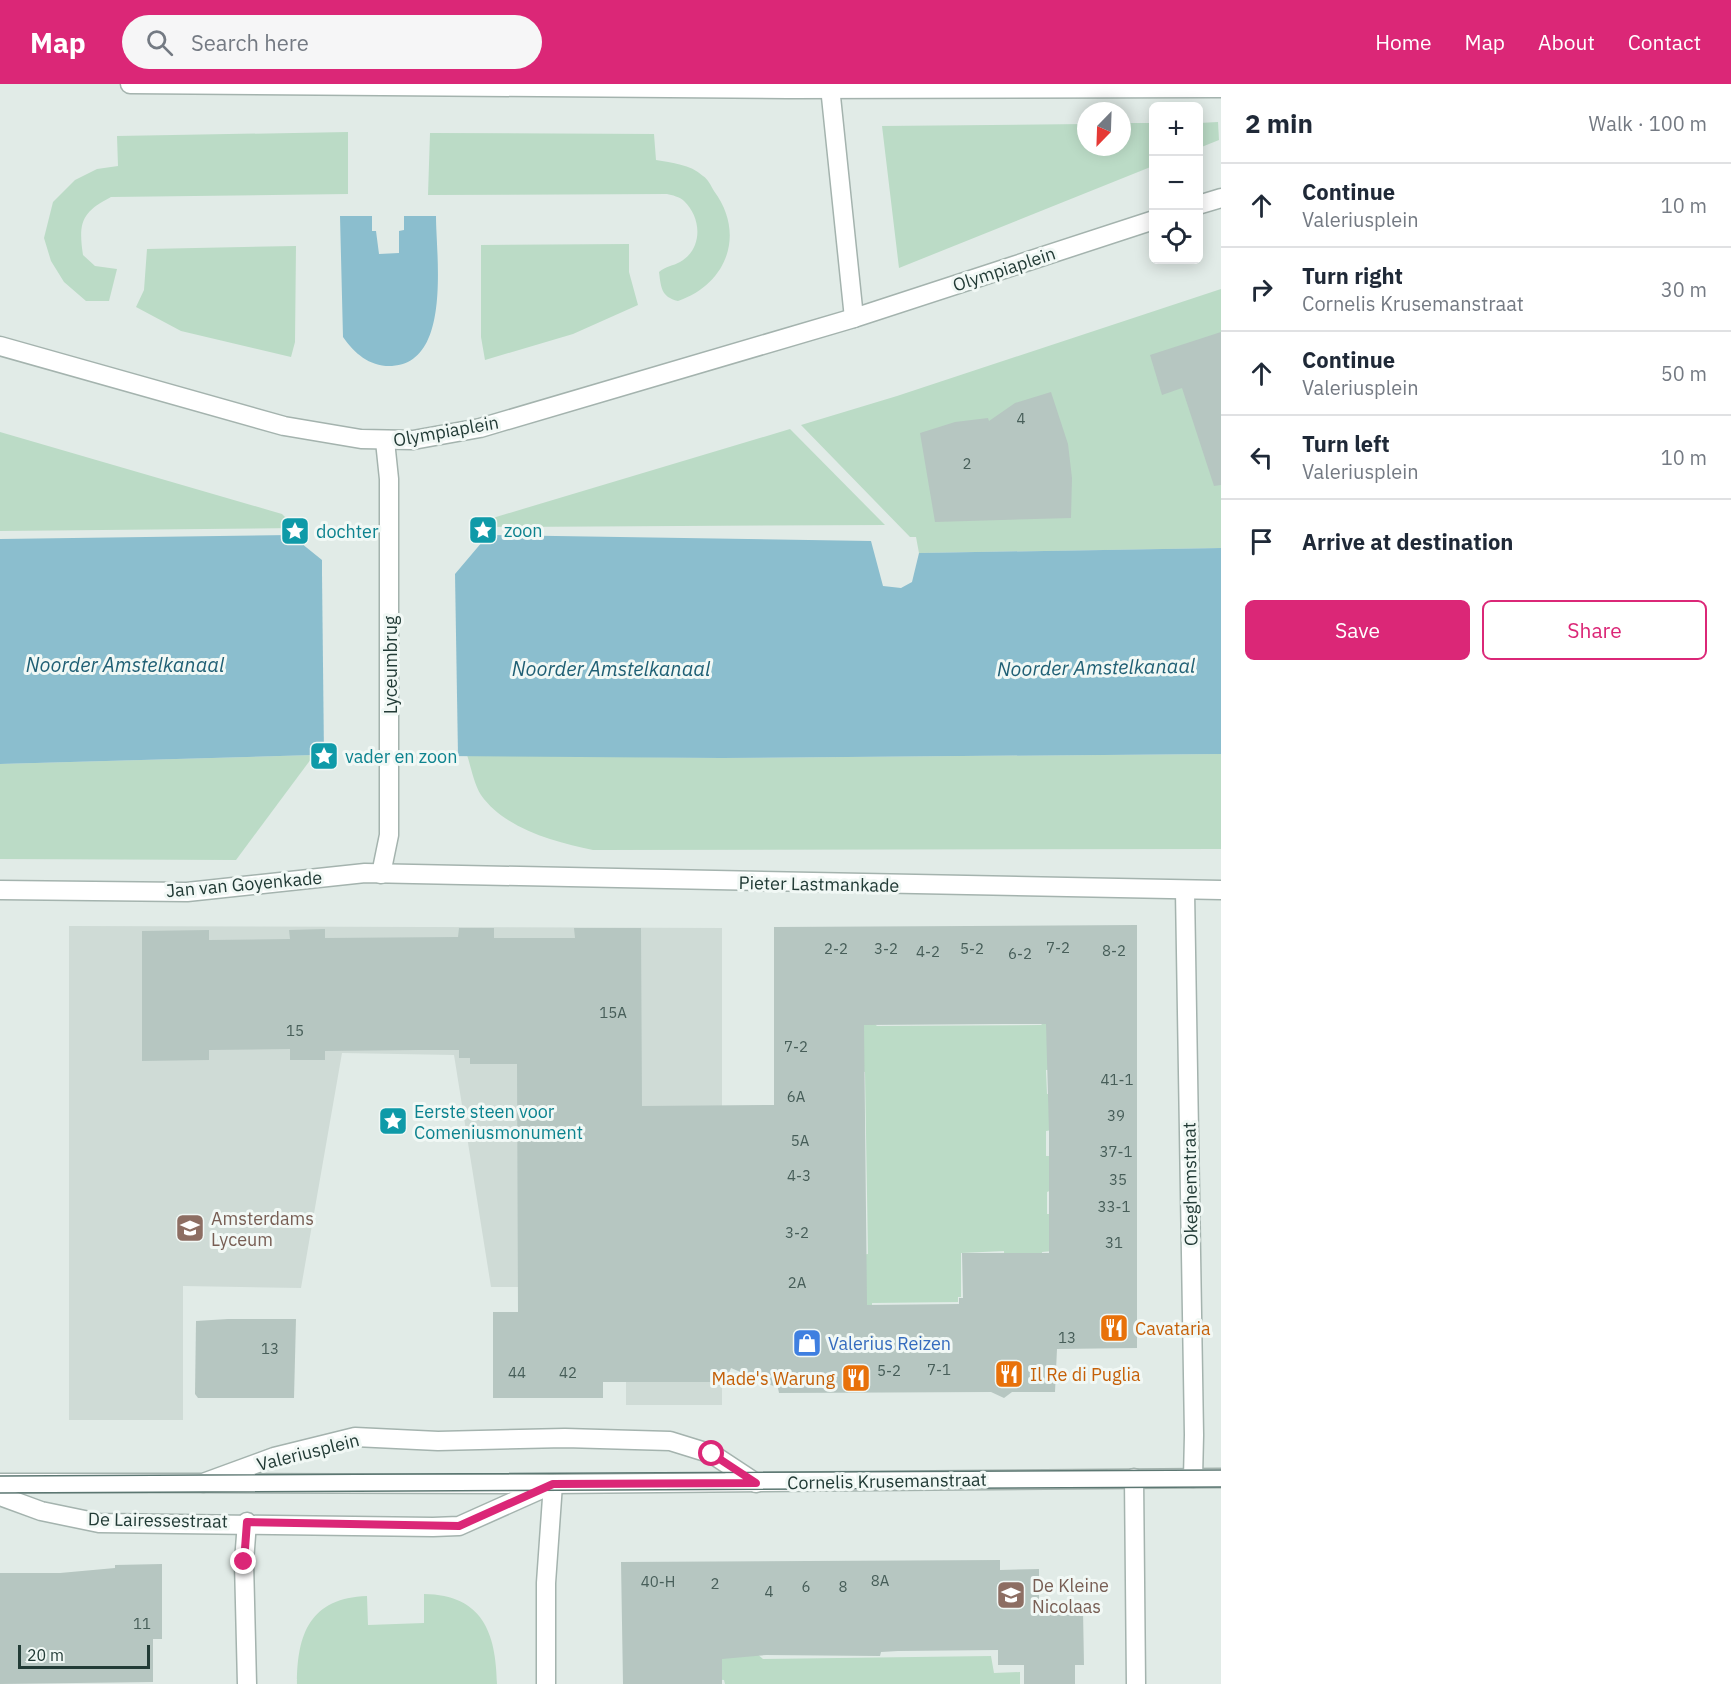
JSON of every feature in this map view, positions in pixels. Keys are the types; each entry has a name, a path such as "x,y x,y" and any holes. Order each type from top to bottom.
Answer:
{"street":[{"path":"130,84 788,89 831,86 1221,88"},
{"path":"831,86 854,318"},
{"path":"1203,203 1221,198"},
{"name":"Olympiaplein","path":"0,346 284,426 385,441 413,440 480,428 854,318 1149,222"},
{"name":"Lyceumbrug","path":"381,874 389,835 390,756 389,478 385,441"},
{"name":"Jan van Goyenkade","path":"0,890 187,892 365,873 416,874"},
{"name":"Pieter Lastmankade","path":"416,874 1221,890"},
{"name":"Okeghemstraat","path":"1185,891 1193,1478"},
{"name":"Valeriusplein","path":"203,1483 274,1457 355,1437 438,1441 565,1438 670,1441 712,1454 756,1483"},
{"path":"1134,1478 1136,1684"},
{"name":"Cornelis Krusemanstraat","path":"553,1484 1221,1478"},
{"path":"0,1483 203,1483"},
{"name":"Valeriusplein","path":"203,1483 553,1484"},
{"path":"247,1684 244,1562 247,1522 459,1526 553,1484 546,1583 546,1684"},
{"name":"De Lairessestraat","path":"0,1496 41,1511 99,1523 247,1522"}],"shaded area":[{"name":"Amsterdams Lyceum","path":"69,926 722,928 722,1405 626,1405 626,1287 491,1287 454,1055 342,1053 301,1288 183,1286 183,1420 69,1420"}],"green space":[{"path":"1218,122 1219,140 1203,146 1203,123"},
{"path":"1131,123 1149,123 1149,168 899,268 882,126 1077,124 1077,156 1131,156"},
{"path":"348,132 348,194 111,197 101,202 84,219 81,234 83,255 95,266 117,269 109,301 86,301 64,282 51,261 44,238 53,202 75,180 97,169 118,166 117,136"},
{"path":"430,133 654,134 656,160 681,165 698,172 711,185 724,207 729,224 730,240 726,256 709,283 678,301 672,299 663,291 659,272 688,256 693,249 697,233 694,216 682,200 667,194 428,195"},
{"path":"629,244 629,272 638,305 573,334 485,360 481,337 481,245"},
{"path":"296,246 295,342 291,357 181,331 136,307 144,290 147,249"},
{"path":"1221,289 1221,548 919,553 916,537 910,537 801,425 897,396"},
{"path":"790,429 885,525 483,527 486,520"},
{"path":"0,432 282,514 296,528 0,531"},
{"path":"1221,754 1221,849 593,850 547,838 503,817 481,795 467,755 721,758"},
{"path":"314,755 236,860 0,859 0,764"},
{"path":"867,1017 877,1026 1041,1025 1048,1018 1063,1069 1046,1070 1047,1094 1051,1094 1052,1130 1046,1131 1046,1156 1052,1156 1052,1190 1047,1192 1047,1214 1052,1214 1052,1251 1042,1252 1042,1274 1005,1296 1004,1251 961,1253 961,1297 958,1297 958,1302 872,1303 872,1310 844,1297 859,1255 868,1254 865,1072 856,1071 855,1049"},
{"path":"424,1594 444,1596 460,1601 473,1609 482,1620 489,1633 493,1649 497,1684 297,1684 300,1649 304,1635 320,1612 348,1598 367,1596 368,1625 424,1623"},
{"path":"704,1643 749,1647 763,1659 991,1656 994,1673 1020,1672 1020,1684 725,1684 724,1680 711,1679"}],"water":[{"path":"340,216 372,216 372,231 376,231 379,254 399,253 399,231 404,230 404,216 436,216 437,305 432,328 424,347 411,360 392,366 370,362 358,354 343,337"},
{"name":"Noorder Amstelkanaal","path":"291,535 322,560 322,574 455,574 488,535 871,541 883,586 901,588 912,582 919,553 1221,548 1221,754 721,758 314,755 0,764 0,539"}],"pier":[{"path":"322,574 455,574 458,756 324,756"}],"building":[{"path":"1221,332 1221,485 1214,486 1182,388 1162,395 1150,355"},
{"path":"1051,392 1068,444 1072,478 1071,518 935,522 920,433 955,422 988,418 989,421 1015,403"},
{"path":"1137,925 1137,1348 1057,1349 1055,1392 1012,1392 1004,1398 991,1392 779,1393 778,1388 731,1368 725,1382 603,1382 603,1398 493,1398 493,1312 518,1312 517,1064 470,1064 470,1058 459,1058 459,1050 325,1051 325,1060 290,1060 290,1049 209,1050 209,1060 142,1061 142,931 209,930 209,940 290,939 289,930 325,929 325,938 458,937 459,928 494,928 494,938 575,938 574,928 641,928 642,1106 774,1105 774,927","holes":["1046,1024 1049,1253 962,1253 963,1298 959,1298 959,1304 867,1305 864,1025"]},
{"path":"296,1319 294,1398 198,1398 195,1394 196,1321"},
{"path":"1000,1560 1000,1570 1039,1569 1039,1610 1083,1610 1084,1665 1075,1665 1075,1684 1024,1684 1024,1665 998,1665 998,1650 898,1651 881,1652 880,1656 766,1655 722,1659 722,1684 623,1684 621,1562"},
{"path":"162,1564 162,1639 153,1639 153,1682 0,1684 0,1573 60,1573 115,1568 115,1565"}],"tram line":[{"path":"0,1476 1221,1470"},
{"path":"0,1493 1221,1487"}],"place":[{"name":"zoon","path":"483,530"},
{"name":"dochter","path":"295,531"},
{"name":"vader en zoon","path":"324,756"},
{"name":"Eerste steen voor Comeniusmonument","path":"393,1121"},
{"name":"Amsterdams Lyceum","path":"190,1228"},
{"name":"Cavataria","path":"1114,1328"},
{"name":"Valerius Reizen","path":"807,1343"},
{"name":"Il Re di Puglia","path":"1009,1374"},
{"name":"Made's Warung","path":"856,1378"},
{"name":"De Kleine Nicolaas","path":"1011,1595"}],"route":[{"path":"244,1562 247,1522 332,1526 459,1526 553,1484 756,1483 712,1454"}]}
